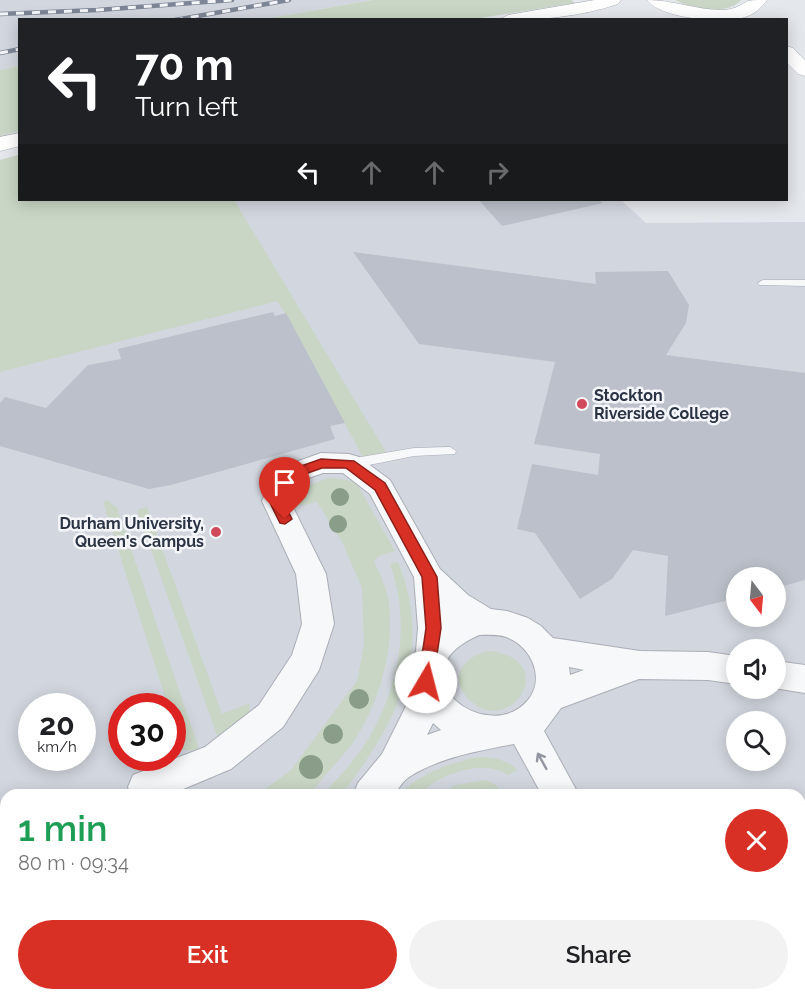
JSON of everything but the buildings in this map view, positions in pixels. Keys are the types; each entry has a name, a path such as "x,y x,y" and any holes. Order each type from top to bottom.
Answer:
{"street":[{"path":"521,18 618,4"},
{"path":"651,5 719,18"},
{"path":"704,15 734,14 757,9"},
{"path":"788,54 805,70"},
{"path":"0,144 18,140"},
{"path":"146,787 218,758 271,716 307,660 318,624 311,574 276,501 286,476 321,463 349,464 380,487 429,577 457,604 485,622"},
{"path":"429,577 434,628 426,665 426,682 430,692 445,714 460,723 478,729 510,729"},
{"path":"395,766 445,744 510,729 548,704 554,685 553,666 545,650 532,636 515,627 485,622 458,627 443,636 431,649"},
{"path":"545,650 640,664 726,669"},
{"path":"550,697 640,664"},
{"path":"786,676 805,679"},
{"path":"376,789 395,766 430,692"},
{"path":"510,729 556,789"}],"lane":[{"path":"763,283 805,283"},
{"path":"349,464 414,452 450,451"}],"shaded area":[{"path":"0,0 373,0 270,18 18,18 18,66 0,70"},
{"path":"18,155 18,201 622,201 646,223 805,222 805,789 0,789 0,160"}],"green space":[{"path":"373,0 571,0 575,3 480,18 270,18"},
{"path":"675,0 741,0 727,8 709,9"},
{"path":"18,66 18,131 0,136 0,70"},
{"path":"18,155 18,201 235,201 386,452 365,461 277,301 0,372 0,160"},
{"path":"328,478 347,480 357,484 395,551 379,556 374,561 388,599 389,640 383,674 372,707 365,723 345,753 314,789 265,789 291,770 357,681 364,644 362,588 342,542 317,502 295,507 292,500 296,491"},
{"path":"108,500 117,508 180,693 164,693 103,502"},
{"path":"147,507 222,714 250,703 248,719 219,741 137,510"},
{"path":"398,562 408,595 412,626 411,657 404,686 393,714 361,768 345,789 328,789 364,746 391,689 400,648 401,627 400,606 390,564"},
{"path":"488,651 511,657 523,668 526,681 521,694 511,705 498,711 482,708 466,696 459,681 459,674 467,662"},
{"path":"186,711 199,749 186,750"},
{"path":"477,757 488,757 508,763 517,770 508,775 491,768 472,769 445,777 425,789 405,789 425,775"},
{"path":"486,780 499,789 450,789 456,785"}],"railway":[{"path":"0,14 98,10 232,0"},
{"path":"186,18 289,0"},
{"path":"0,53 18,49"}],"place":[{"name":"Stockton Riverside College","path":"582,404"},
{"name":"Durham University, Queen's Campus","path":"216,532"}],"route":[{"path":"285,519 276,501 286,476 321,463 349,464 380,487 429,577 434,628 426,665 426,682"}]}
